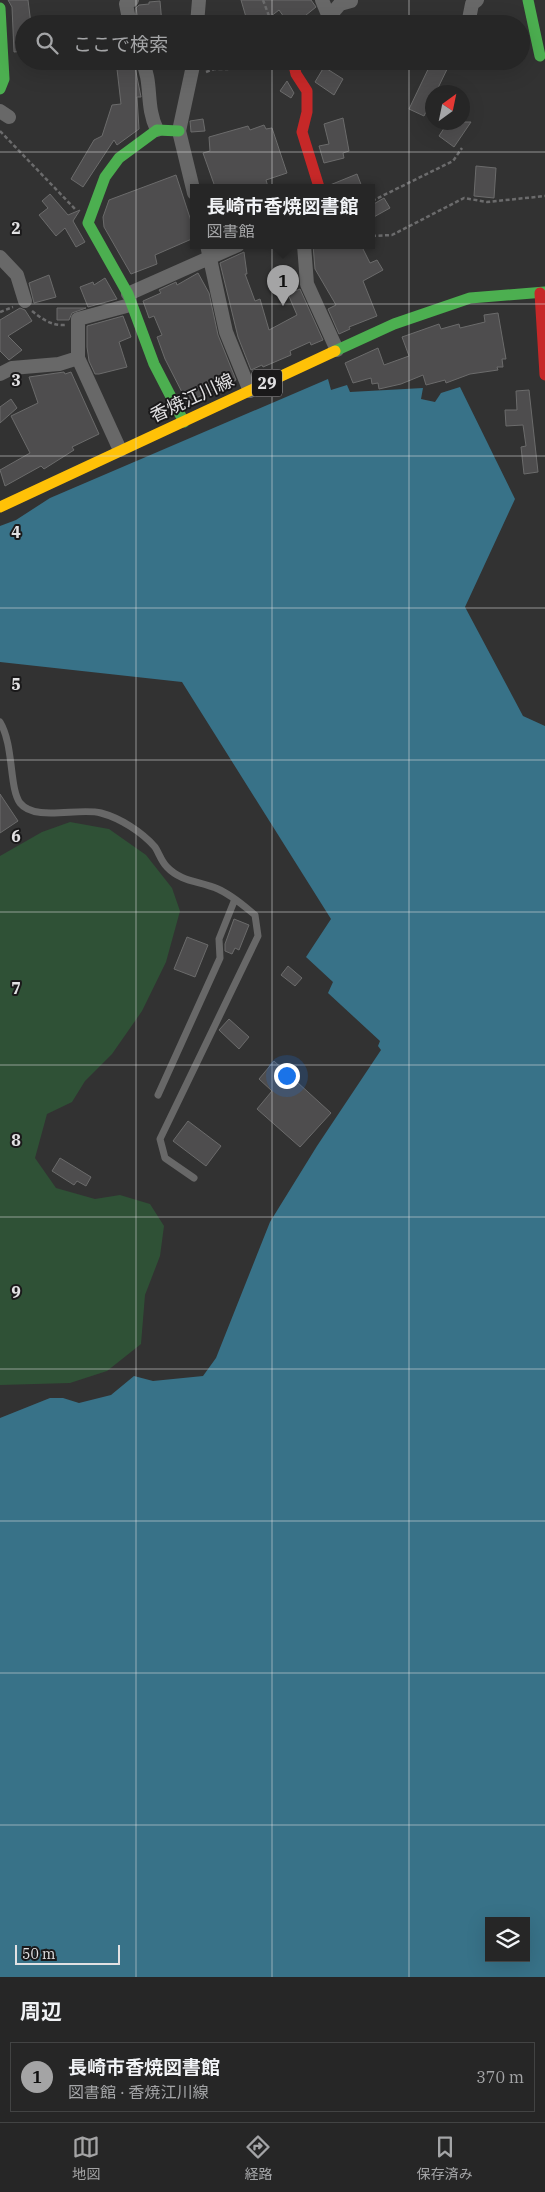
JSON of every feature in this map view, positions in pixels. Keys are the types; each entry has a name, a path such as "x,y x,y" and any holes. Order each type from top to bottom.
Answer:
{"street":[{"path":"128,15 126,4 132,0"},
{"path":"198,15 199,0"},
{"path":"322,0 326,15"},
{"path":"470,15 472,4 478,0"},
{"path":"528,0 540,56"},
{"path":"332,15 340,4 351,1"},
{"path":"0,8 4,79 0,89"},
{"path":"146,70 148,107 157,130"},
{"path":"192,70 179,131 192,184"},
{"path":"295,70 307,91 307,112 302,132 318,184"},
{"path":"179,131 157,130 113,165 106,177 88,222 129,299 154,364 184,422"},
{"path":"304,249 307,284 337,350"},
{"path":"120,450 78,358 76,324 78,320 129,299 208,250 226,332 250,391"},
{"path":"0,257 17,275 25,301"},
{"path":"542,292 545,375"},
{"name":"香焼江川線","path":"0,508 120,450 394,324 470,298 542,292"},
{"path":"0,374 12,368 59,364 78,358"}],"lane":[{"path":"0,722 8,740 18,799 24,806 41,812 101,813 122,822 140,834 155,848 166,866 186,880 220,889 255,915 258,936 160,1139 165,1158 194,1178"},
{"path":"158,1096 220,958 219,939 235,899"}],"path":[{"path":"263,0 269,15"},
{"path":"198,70 201,76 209,70"},
{"path":"0,131 88,222"},
{"path":"375,200 453,161 462,148"},
{"path":"375,236 392,235 464,198 487,202 545,196"},
{"path":"25,301 32,311 44,321 59,326 76,324"}],"green space":[{"path":"70,822 109,829 146,855 172,888 180,911 166,962 142,1011 112,1054 85,1081 72,1102 47,1114 35,1158 56,1188 95,1199 120,1195 150,1204 164,1226 160,1256 145,1295 141,1344 107,1371 70,1383 0,1385 0,856 42,832"}],"water":[{"path":"328,379 331,390 347,385 350,392 423,388 421,399 435,402 441,393 460,387 515,499 465,607 523,716 545,726 545,1977 0,1977 0,1418 50,1398 63,1398 79,1403 111,1395 134,1376 153,1381 203,1376 216,1358 270,1222 317,1146 381,1050 378,1046 380,1041 328,993 333,982 306,957 331,919 182,682 0,662 0,526 16,520 50,498"}],"building":[{"path":"8,0 28,0 30,15 15,15 14,52 12,7"},
{"path":"241,0 311,0 316,7 306,15 283,15 279,10 272,15 245,15"},
{"path":"160,1 161,15 137,15 136,8 139,5 149,4 149,2"},
{"path":"117,70 136,70 141,97 137,97 139,129 117,145 114,140 83,187 71,179 94,140 102,136 112,105 121,104"},
{"path":"322,70 329,70 343,79 334,95 315,82"},
{"path":"428,70 447,70 439,85 425,85 424,116 409,109"},
{"path":"287,81 294,93 291,98 280,91"},
{"path":"343,118 349,151 343,153 344,158 324,163 319,146 329,144 324,124"},
{"path":"203,119 205,131 191,132 190,121"},
{"path":"264,125 266,129 272,128 287,173 266,180 267,184 214,184 203,153 210,151 209,137 248,126 250,130"},
{"path":"443,130 466,130 454,147 439,136"},
{"path":"476,166 496,168 494,198 474,196"},
{"path":"357,174 361,184 332,184"},
{"path":"176,175 190,218 190,240 155,255 157,264 131,274 104,227 103,217 109,200"},
{"path":"50,194 68,215 80,210 73,221 85,242 76,247 65,228 56,236 39,215 48,208 42,201"},
{"path":"384,198 390,208 375,216 375,203"},
{"path":"313,249 363,249 370,263 377,260 383,270 363,281 377,316 349,327 350,329 339,334 328,309 336,305 315,269"},
{"path":"244,252 247,274 245,274 255,301 260,299 269,330 297,315 288,294 300,289 323,340 311,345 310,342 290,351 291,355 251,370 238,337 220,263"},
{"path":"198,273 209,293 218,335 236,380 187,402 165,359 157,337 162,335 154,316 149,318 143,301 161,293 159,290 176,282 177,285"},
{"path":"49,275 56,297 34,303 29,283"},
{"path":"105,278 117,299 88,307 80,287 93,282 94,285"},
{"path":"20,308 25,310 32,321 8,336 22,350 9,360 0,351 0,320"},
{"path":"57,308 86,308 72,313 69,320 57,320"},
{"path":"498,313 506,359 502,359 503,367 497,367 498,370 470,374 446,383 445,380 426,385 423,375 401,384 379,389 378,383 372,384 371,378 353,383 345,363 378,348 384,365 409,356 402,337 439,324 441,329 459,324 460,328 485,322 484,315"},
{"path":"123,316 131,337 119,342 127,367 95,374 89,361 87,326"},
{"path":"64,372 65,374 71,372 99,434 72,447 74,450 44,469 41,466 5,486 0,470 30,453 11,416 38,403 29,377"},
{"path":"529,390 538,472 524,474 521,447 526,446 523,425 506,426 505,410 517,410 516,391"},
{"path":"11,399 17,408 0,423 0,407"},
{"path":"0,794 18,821 0,833"},
{"path":"234,919 249,925 239,950 235,948 232,954 225,951 225,944"},
{"path":"187,937 208,945 195,977 174,969"},
{"path":"288,966 302,978 295,986 281,975"},
{"path":"229,1019 249,1037 239,1049 219,1030"},
{"path":"274,1061 331,1113 300,1147 257,1109 272,1091 259,1079"},
{"path":"188,1121 221,1146 206,1166 173,1141"},
{"path":"60,1158 91,1177 86,1186 77,1181 74,1185 52,1171"}],"traffic: fast":[{"path":"528,0 540,56"},
{"path":"0,8 4,79 0,89"},
{"path":"179,131 157,130 119,158 105,177 88,223 128,294 154,364 184,422"},
{"path":"335,351 394,324 470,298 545,292"}],"traffic: slow":[{"path":"0,507 335,351"}],"traffic: jam":[{"path":"295,70 307,91 307,112 302,132 318,184"},
{"path":"540,293 545,375"}],"place":[{"name":"長崎市香焼図書館","path":"283,306"}]}
